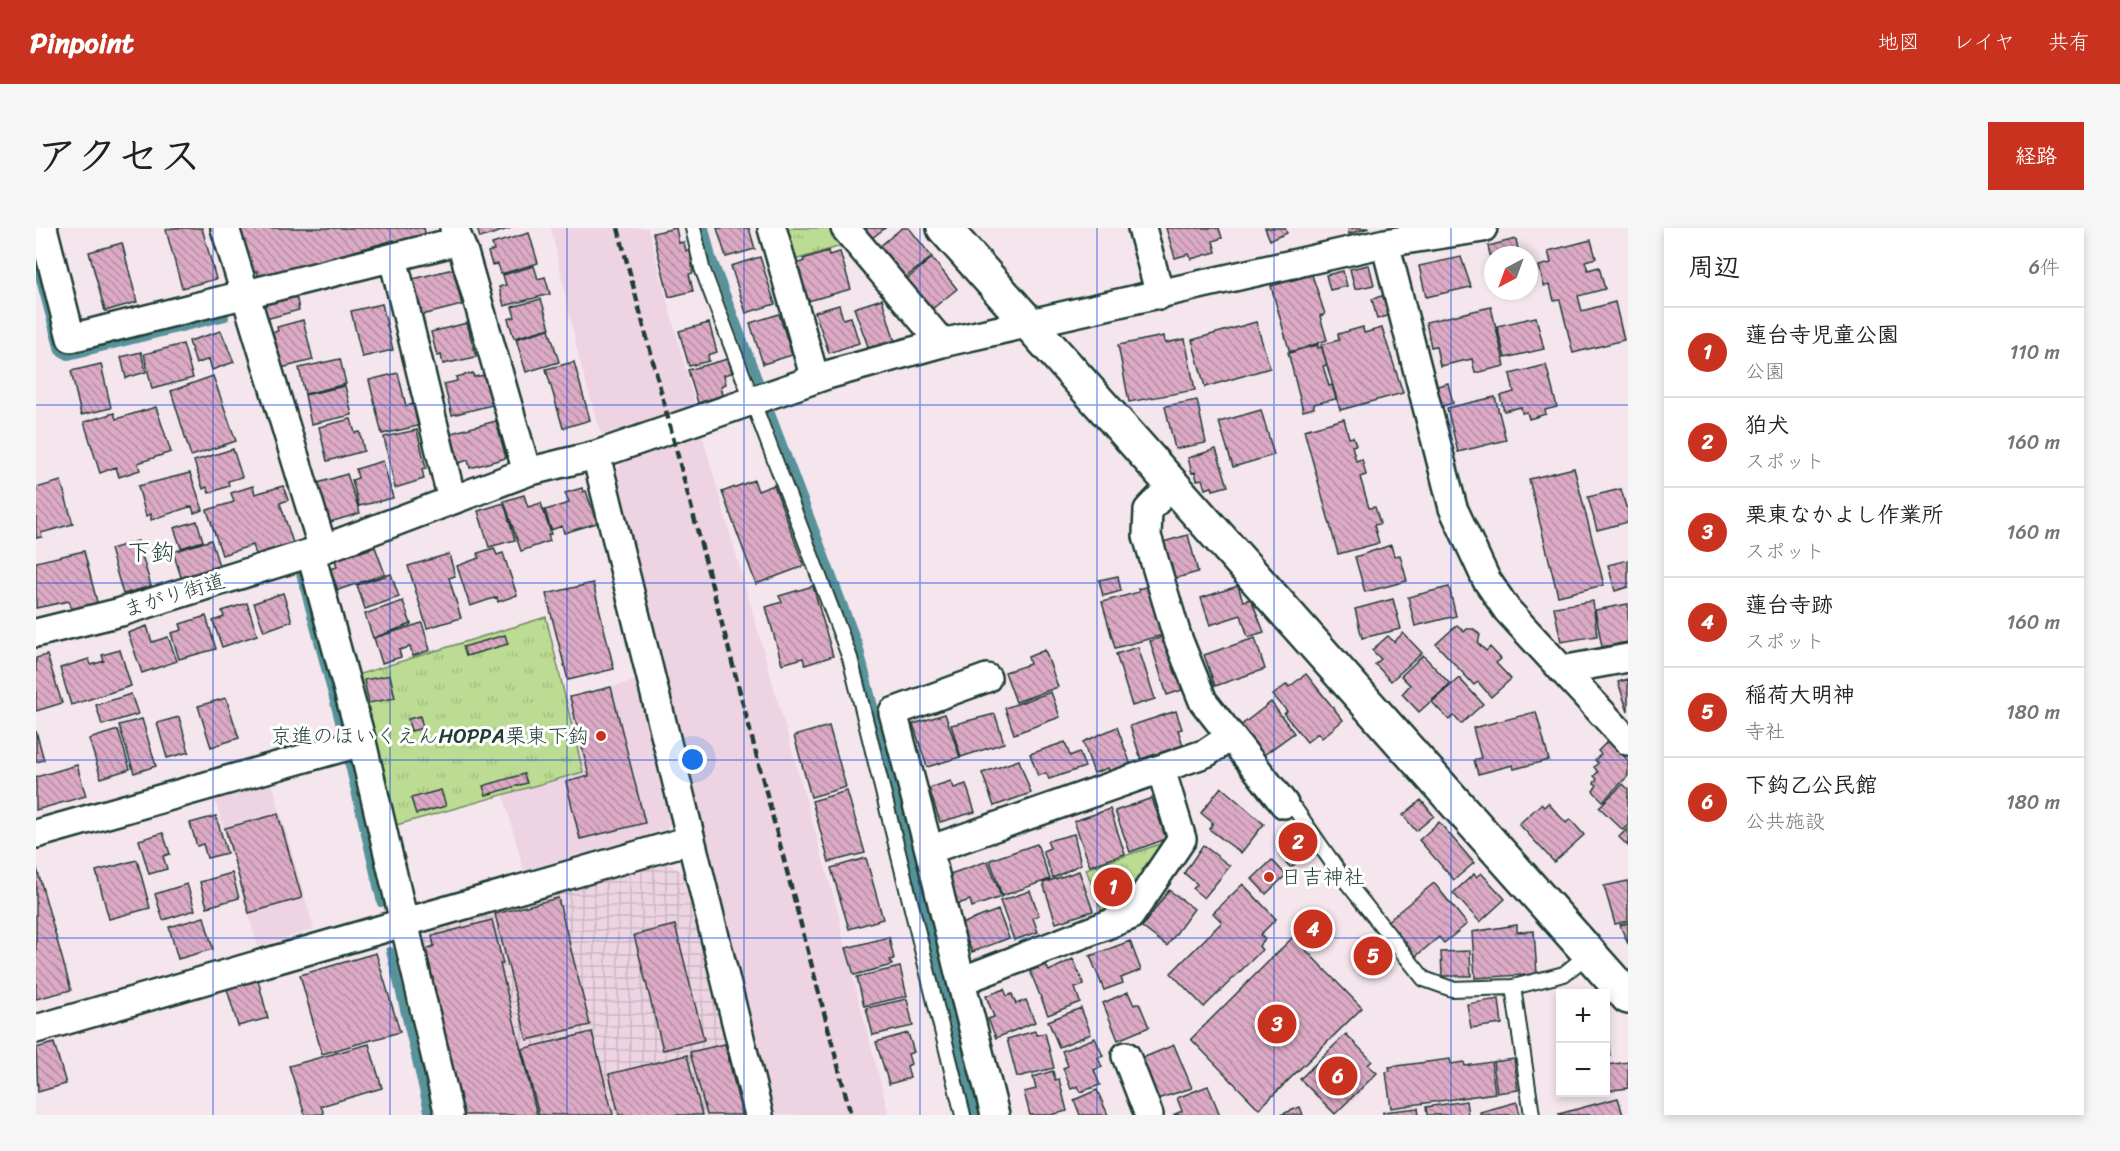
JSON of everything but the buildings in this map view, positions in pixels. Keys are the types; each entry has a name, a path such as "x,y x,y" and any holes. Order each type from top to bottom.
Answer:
{"street":[{"path":"43,228 71,338 393,258 456,235 464,253 527,472"},
{"path":"225,228 317,551 402,923 449,1115"},
{"path":"772,228 815,379"},
{"path":"845,228 942,343"},
{"path":"944,228 1628,997"},
{"path":"1142,228 1160,295"},
{"name":"まがり街道","path":"36,633 121,612 317,551 527,472 596,455 815,379 942,343 1385,243 1483,228"},
{"path":"1385,243 1453,508 1486,579 1507,610 1628,741"},
{"path":"393,258 452,500"},
{"path":"596,455 759,1115"},
{"path":"1172,485 1148,510 1147,536 1177,636 1203,701 1284,804"},
{"path":"1562,670 1628,658"},
{"path":"987,678 893,712 996,1115"},
{"path":"929,850 1206,753 1230,738"},
{"path":"36,834 362,742"},
{"path":"961,981 1130,916 1182,839 1161,769"},
{"path":"36,1029 690,840"},
{"path":"1126,1056 1149,1115"}],"lane":[{"path":"693,228 702,268 760,399 850,658 963,1115"},
{"path":"1284,804 1295,809 1341,875 1404,957 1424,979 1452,989 1513,987 1564,974 1590,954"},
{"path":"1513,987 1532,1115"}],"shaded area":[{"path":"551,228 648,228 696,408 601,435 579,359"},
{"path":"701,431 840,919 842,935 889,1115 775,1115 613,477 626,458"},
{"path":"638,680 673,820 666,830 524,871 503,794 583,772 565,699"},
{"path":"271,779 314,929 258,947 214,796"},
{"path":"668,863 682,872 745,1115 459,1115 418,949 430,931"}],"green space":[{"path":"786,228 830,228 844,245 795,260"},
{"path":"546,617 583,772 393,826 360,674"},
{"path":"1166,842 1121,906 1102,913 1086,869"}],"waterway":[{"path":"705,228 712,257 859,646 975,1115"},
{"path":"36,265 59,351 68,356 225,317"},
{"path":"300,573 341,729"},
{"path":"349,765 381,903"},
{"path":"390,951 429,1115"}],"railway":[{"path":"618,228 851,1115"}],"place":[{"name":"京進のほいくえんHOPPA栗東下鈎","path":"601,736"},
{"name":"狛犬","path":"1298,842"},
{"name":"日吉神社","path":"1269,877"},
{"name":"蓮台寺児童公園","path":"1113,887"},
{"name":"蓮台寺跡","path":"1313,929"},
{"name":"稲荷大明神","path":"1373,956"},
{"name":"栗東なかよし作業所","path":"1277,1024"},
{"name":"下鈎乙公民館","path":"1338,1076"}],"district":[{"name":"下鈎","path":"151,552"}]}
